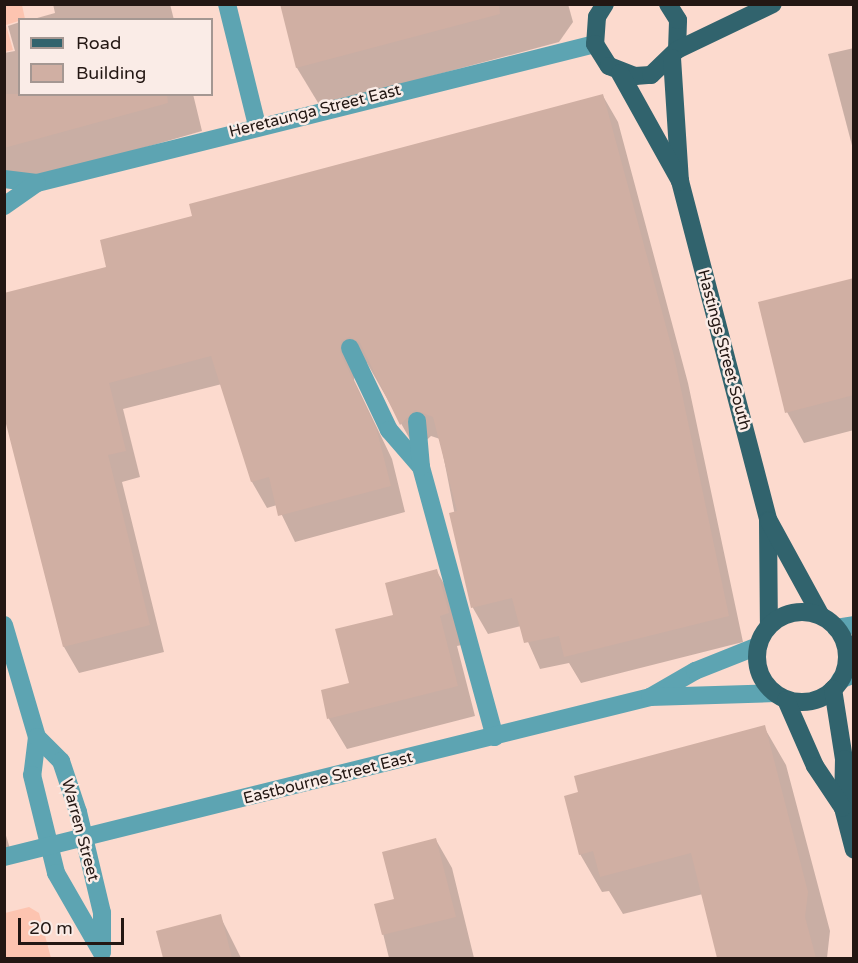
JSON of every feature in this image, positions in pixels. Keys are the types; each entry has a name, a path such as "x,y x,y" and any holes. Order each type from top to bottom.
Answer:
{"main road":[{"name":"Hastings Street South","path":"668,4 678,20 675,54 681,181 768,520 769,625"},
{"path":"620,73 651,75 675,54 773,4"},
{"path":"595,44 597,17 604,5"},
{"name":"Hastings Street South","path":"595,44 620,73 681,181"},
{"name":"Hastings Street South","path":"768,520 821,616"},
{"path":"843,808 815,766 781,696 763,681 758,646 769,625 799,612 821,616 845,627 846,651 842,681 843,808 854,850"},
{"path":"781,696 819,698 842,681"}],"street":[{"path":"227,4 257,125"},
{"name":"Heretaunga Street East","path":"4,206 37,183 257,125 595,44"},
{"name":"Heretaunga Street East","path":"4,179 37,183"},
{"path":"350,348 389,430 421,467"},
{"path":"417,421 421,467 495,737"},
{"name":"Warren Street","path":"4,625 37,736 32,776 56,873 103,956"},
{"name":"Eastbourne Street East","path":"651,698 695,671 758,646"},
{"name":"Eastbourne Street East","path":"4,857 85,839 651,698 781,696"},
{"name":"Warren Street","path":"37,736 61,761 85,839 102,914 103,956"}],"shaded area":[{"path":"5,4 22,5 25,18 18,18 18,21 6,25 13,50 5,52"},
{"path":"29,907 39,913 51,958 5,958 5,913"}],"building":[{"path":"280,4 499,4 500,14 296,68"},
{"path":"4,94 18,94 18,96 167,96 168,103 4,148"},
{"path":"603,94 674,356 729,616 564,657 559,636 524,643 512,598 471,608 449,513 457,511 433,417 415,410 400,425 360,343 350,337 341,341 340,352 377,431 391,486 278,516 269,477 251,482 211,356 109,383 126,451 108,455 150,625 63,647 4,416 4,293 106,267 100,240 192,216 189,204"},
{"path":"854,278 854,395 785,413 758,302"},
{"path":"437,569 449,613 440,616 458,686 327,719 321,690 349,683 335,629 393,615 385,583"},
{"path":"765,725 808,892 805,917 816,958 717,958 691,853 600,877 593,851 579,855 564,796 578,792 574,776"},
{"path":"436,838 456,917 382,935 374,904 394,899 382,852"},
{"path":"221,914 232,958 163,958 156,931"}]}
